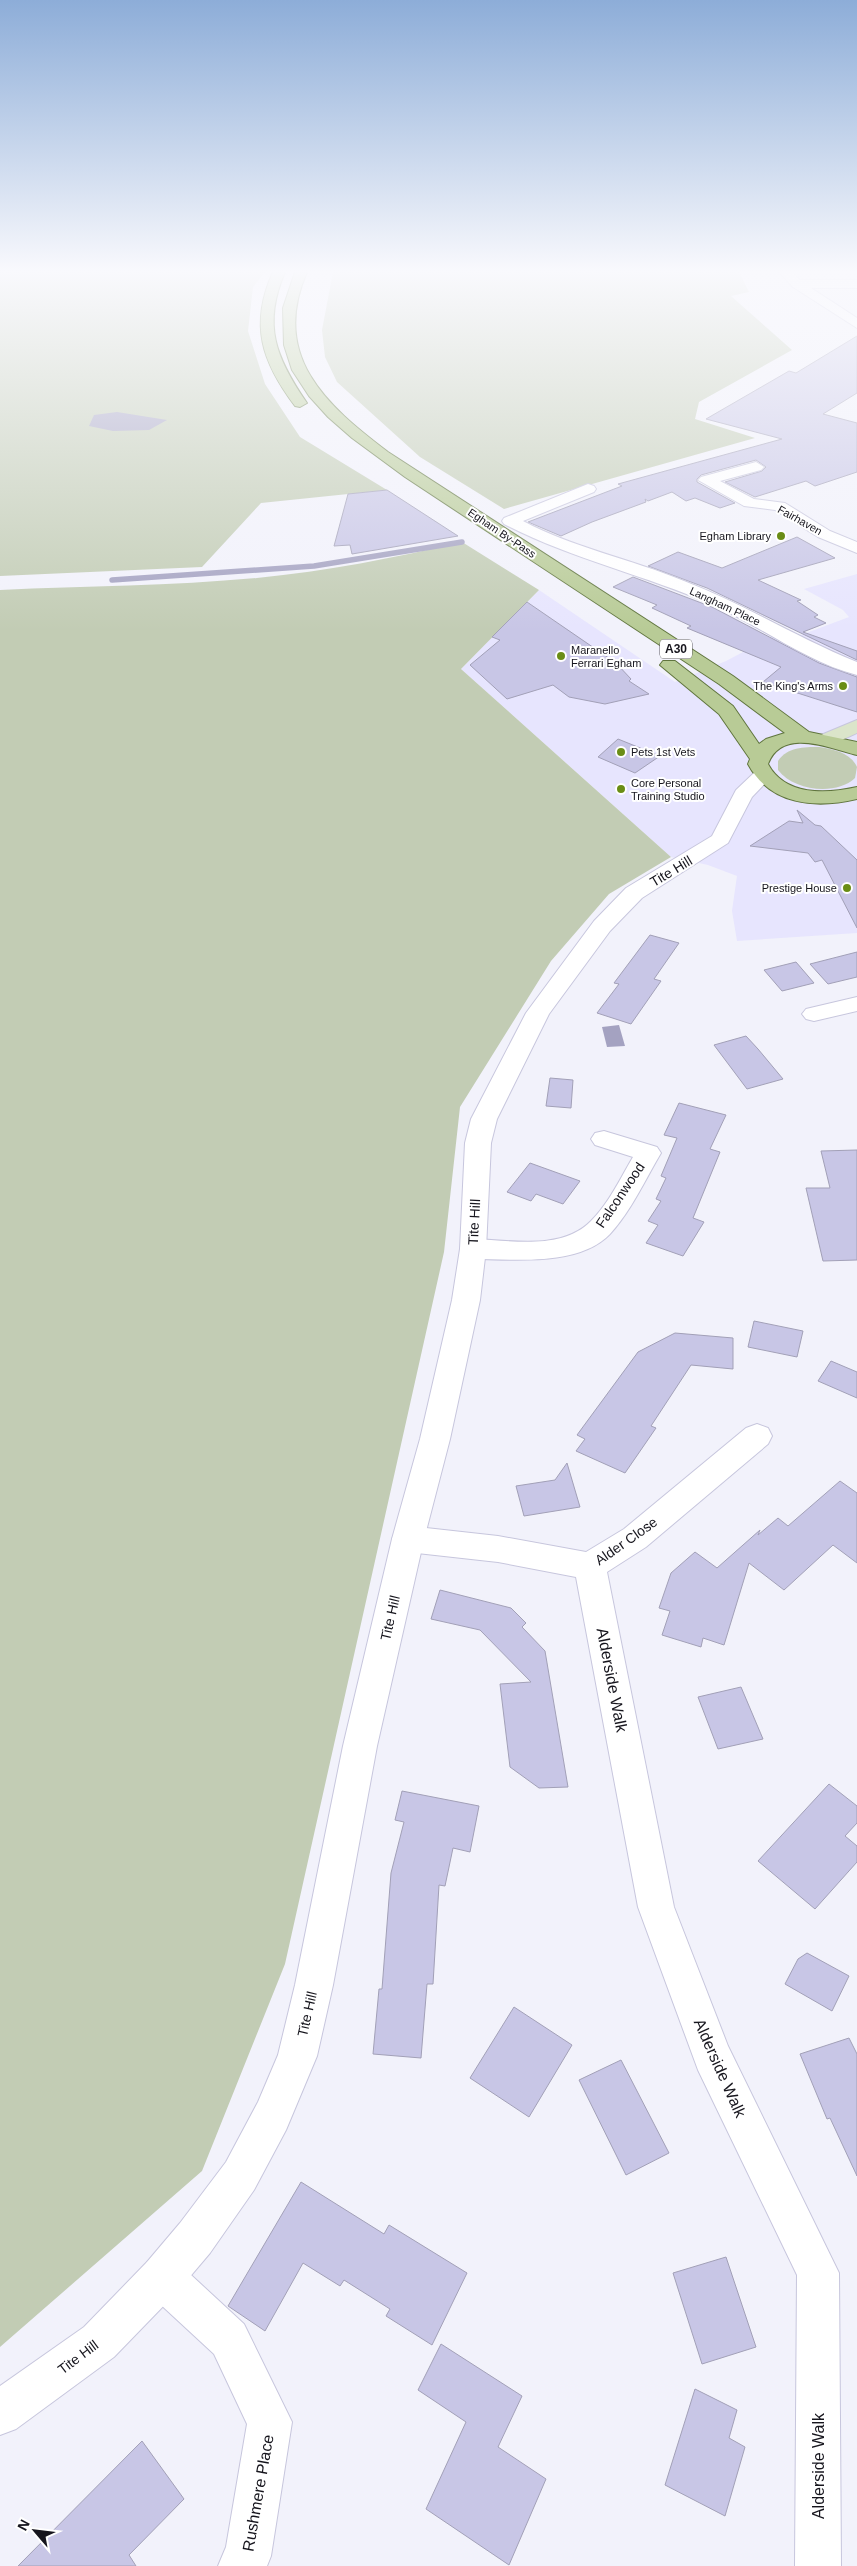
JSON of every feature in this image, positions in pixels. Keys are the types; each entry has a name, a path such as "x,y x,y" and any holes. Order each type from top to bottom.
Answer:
{"main road":[{"path":"292,392 312,416"},
{"name":"Egham By-Pass","path":"313,392 341,421 394,461 694,661 726,680 803,737"},
{"name":"Egham By-Pass","path":"337,438 482,538"},
{"name":"Egham By-Pass","path":"528,571 676,669 714,698 726,710 761,767"},
{"path":"828,739 857,726"},
{"path":"852,798 812,797 786,790 761,767 772,745 803,737 828,739 857,748"}],"street":[{"name":"Fairhaven","path":"756,467 706,480 750,503 779,506 824,534 857,548"},
{"name":"Langham Place","path":"588,489 510,521 532,534 582,557 644,571 740,610 803,646 857,669"},
{"name":"Tite Hill","path":"0,2413 99,2342 162,2278 195,2238 240,2176 272,2116 297,2056 314,1985 360,1746 408,1539 435,1439 466,1300 473,1249 475,1179 484,1119 538,1013 617,908 634,893 721,839 743,794 761,767"},
{"path":"737,806 786,790"},
{"path":"814,1014 857,1004"},
{"name":"Falconwood","path":"473,1249 563,1248 593,1235 610,1216 651,1147 604,1139"},
{"name":"Alder Close","path":"408,1539 498,1549 590,1566 635,1538 758,1436"},
{"name":"Alderside Walk","path":"590,1566 656,1907 712,2056 818,2273 818,2566"},
{"name":"Rushmere Place","path":"162,2278 229,2339 270,2422 248,2556 241,2566"}],"shaded area":[{"path":"117,412 167,420 149,430 113,431 89,426 94,415"},
{"path":"857,574 857,933 737,941 732,911 737,876 708,865 671,857 461,669 539,590 675,682 726,661 783,631 801,635 849,617 843,610 804,589"},
{"path":"619,1025 625,1046 607,1047 602,1027"}],"green space":[{"path":"0,392 270,392 300,437 387,490 261,503 202,567 0,576"},
{"path":"348,392 717,392 699,402 695,419 755,438 504,509 420,457"},
{"path":"462,542 539,590 461,669 671,857 609,894 551,961 460,1107 444,1252 285,1964 202,2171 0,2347 0,590 161,584 257,578 309,572"},
{"path":"819,747 836,751 850,758 857,767 855,778 847,784 837,787 815,789 794,783 778,770 778,761 791,750"}],"building":[{"path":"753,392 857,392 823,414 857,423 857,472 815,486 806,481 755,497 725,482 762,471 766,467 756,460 701,475 697,479 697,482 735,503 720,508 695,498 686,501 672,492 648,501 645,499 646,502 561,536 528,522 622,486 618,484 782,439 706,419"},
{"path":"387,490 458,536 352,554 350,545 334,546 348,494"},
{"path":"797,537 835,558 758,580 801,600 797,601 818,615 814,617 826,623 803,632 857,651 857,660 707,588 648,566 678,552 722,568"},
{"path":"633,577 712,607 819,663 857,677 857,712 763,682 781,667 687,628 691,626 652,608 657,605 613,587"},
{"name":"Maranello Ferrari Egham","path":"527,602 616,663 631,679 629,681 649,694 605,704 569,697 553,685 507,699 470,665 500,640 492,637"},
{"name":"Pets 1st Vets","path":"618,739 660,756 635,773 598,757"},
{"path":"797,810 815,825 821,826 857,860 857,928 822,860 815,862 808,853 750,846 789,821 803,823"},
{"path":"650,935 679,943 654,979 661,981 631,1024 597,1013 619,984 614,983"},
{"path":"857,952 857,977 828,984 810,964"},
{"path":"796,962 814,983 782,991 764,970"},
{"path":"746,1036 783,1079 747,1089 714,1045"},
{"path":"550,1078 573,1080 571,1108 546,1106"},
{"path":"679,1103 726,1115 710,1149 720,1152 693,1218 704,1222 683,1256 646,1243 658,1225 648,1221 661,1201 656,1199 666,1178 661,1176 677,1138 664,1135"},
{"path":"857,1150 857,1260 823,1261 806,1188 830,1188 821,1151"},
{"path":"530,1163 580,1181 563,1204 536,1194 531,1201 507,1192"},
{"path":"754,1321 803,1331 797,1357 748,1347"},
{"path":"675,1333 733,1338 733,1369 691,1365 651,1426 656,1428 625,1473 576,1451 585,1439 577,1435 638,1352"},
{"path":"831,1361 857,1372 857,1398 818,1381"},
{"path":"567,1463 580,1507 524,1516 516,1486 555,1480"},
{"path":"840,1481 857,1493 857,1563 833,1545 784,1590 749,1563 724,1645 703,1638 701,1647 662,1635 670,1611 659,1608 671,1573 695,1552 717,1568 760,1530 758,1535 778,1518 788,1526"},
{"path":"440,1590 511,1608 526,1623 522,1627 545,1651 568,1787 539,1788 510,1767 500,1684 531,1682 480,1630 431,1619"},
{"path":"741,1687 763,1739 718,1749 698,1697"},
{"path":"829,1784 857,1806 857,1823 845,1836 857,1846 857,1862 815,1909 758,1861"},
{"path":"402,1791 479,1806 470,1852 453,1848 445,1886 439,1885 433,1984 427,1984 421,2058 373,2054 379,1989 382,1989 391,1873 404,1822 395,1820"},
{"path":"807,1953 849,1976 832,2011 785,1984 798,1959"},
{"path":"514,2007 572,2045 529,2117 470,2078"},
{"path":"849,2038 857,2054 857,2176 830,2118 827,2119 800,2054"},
{"path":"621,2060 669,2153 626,2175 579,2080"},
{"path":"301,2182 384,2234 389,2225 467,2273 432,2345 386,2316 390,2309 344,2280 340,2286 303,2263 265,2331 228,2306"},
{"path":"726,2257 756,2347 702,2364 673,2273"},
{"path":"441,2344 522,2396 498,2447 546,2479 509,2565 426,2509 466,2422 418,2390"},
{"path":"695,2389 737,2410 729,2438 745,2447 725,2516 665,2485"},
{"path":"142,2441 184,2499 129,2555 136,2566 18,2566"}],"waterway":[{"path":"112,580 314,566 462,542"}],"place":[{"name":"Egham Library","path":"781,536"},
{"name":"Maranello Ferrari Egham","path":"561,656"},
{"name":"The King's Arms","path":"843,686"},
{"name":"Pets 1st Vets","path":"621,752"},
{"name":"Core Personal Training Studio","path":"621,789"},
{"name":"Prestige House","path":"847,888"}]}
